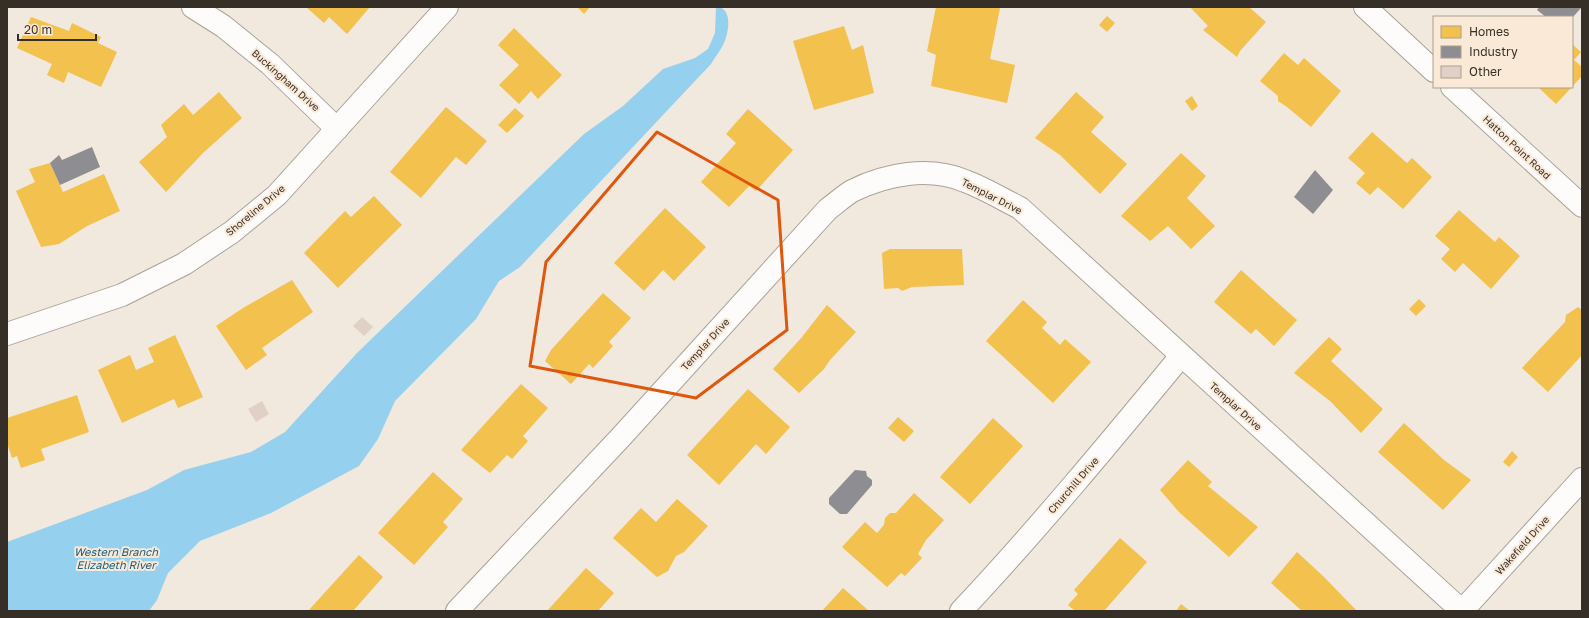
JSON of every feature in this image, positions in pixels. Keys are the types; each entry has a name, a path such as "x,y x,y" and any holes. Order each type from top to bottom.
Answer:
{"street":[{"name":"Buckingham Drive","path":"193,7 223,26 270,64 337,128"},
{"name":"Shoreline Drive","path":"7,334 122,295 184,264 232,232 277,195 447,7"},
{"path":"1372,10 1433,70"},
{"name":"Hatton Point Road","path":"1453,88 1582,206"},
{"name":"Templar Drive","path":"457,611 621,437 828,209 851,192 878,180 912,173 935,174 964,180 1020,208 1462,611"},
{"name":"Churchill Drive","path":"961,611 993,577 1111,441 1181,356"},
{"name":"Wakefield Drive","path":"1462,611 1582,479"}],"highlighted area":[{"path":"657,132 778,200 787,330 696,398 530,366 546,262"}],"water":[{"name":"Western Branch Elizabeth River","path":"716,7 725,11 727,15 728,27 724,43 711,64 520,267 499,281 476,319 395,401 378,439 359,466 271,513 200,541 168,573 157,600 149,611 7,611 7,542 147,490 184,470 251,452 285,432 357,353 584,134 623,106 663,69 695,58 708,49 715,33"}],"building: Homes":[{"path":"306,7 370,7 347,34 329,17 324,23"},
{"path":"577,7 590,7 584,14"},
{"path":"936,7 1000,8 990,59 1015,65 1007,103 931,86 936,55 927,51"},
{"path":"1190,7 1249,7 1266,22 1240,51 1237,57 1203,30 1208,26"},
{"path":"1107,16 1115,23 1107,32 1099,25"},
{"path":"31,17 69,31 72,23 101,37 98,43 117,52 101,87 68,72 64,83 47,75 52,64 17,48"},
{"path":"844,26 852,50 863,45 874,93 814,110 793,41"},
{"path":"514,28 562,75 538,99 531,91 519,104 499,85 519,65 498,45"},
{"path":"1573,45 1581,52 1574,60 1582,67 1582,76 1573,86"},
{"path":"1284,53 1298,65 1304,58 1341,91 1311,127 1278,101 1278,96 1260,81"},
{"path":"1539,88 1571,88 1556,104"},
{"path":"219,92 242,118 203,153 166,192 139,162 167,137 161,125 184,104 193,115"},
{"path":"1076,92 1104,117 1091,132 1127,164 1100,194 1060,155 1035,138"},
{"path":"1192,96 1198,106 1192,111 1185,101"},
{"path":"446,107 487,141 466,165 456,157 421,198 390,172"},
{"path":"515,108 524,116 507,133 498,125"},
{"path":"748,109 793,150 756,191 749,186 729,207 701,182 736,143 726,134"},
{"path":"1372,132 1407,163 1412,158 1432,177 1403,209 1378,187 1370,195 1356,183 1365,173 1348,158"},
{"path":"1181,153 1206,176 1187,198 1215,226 1191,249 1168,226 1150,241 1121,216"},
{"path":"50,163 63,192 104,174 120,211 87,226 59,244 41,247 16,191 35,182 29,169"},
{"path":"374,196 402,225 338,288 304,253 345,211 351,217"},
{"path":"665,208 706,247 674,281 663,270 644,291 614,263"},
{"path":"1459,210 1495,242 1499,237 1520,256 1491,289 1463,263 1455,272 1441,259 1450,249 1435,236"},
{"path":"890,249 962,249 964,285 912,287 902,291 898,288 884,289 882,253"},
{"path":"1241,270 1297,320 1274,346 1256,329 1251,334 1214,302"},
{"path":"292,280 313,312 262,348 267,355 246,370 216,326 243,308"},
{"path":"603,293 631,318 609,342 613,346 593,368 589,364 571,384 545,361 551,350"},
{"path":"1419,299 1426,306 1416,316 1409,309"},
{"path":"1023,300 1047,322 1042,328 1060,345 1065,339 1091,362 1053,403 986,341"},
{"path":"827,305 856,332 830,360 824,369 799,393 773,369 802,337"},
{"path":"1578,307 1582,310 1582,355 1548,392 1522,368 1565,322 1566,315"},
{"path":"175,335 203,397 178,408 174,399 122,423 98,370 130,355 136,370 154,362 148,348"},
{"path":"1329,337 1342,349 1331,361 1383,409 1361,433 1330,401 1294,373"},
{"path":"521,384 548,408 523,436 528,441 512,459 507,455 490,473 461,450"},
{"path":"748,389 790,427 766,454 756,444 719,485 687,455"},
{"path":"77,395 89,432 41,449 45,460 21,468 17,456 12,458 7,443 7,418"},
{"path":"898,417 914,431 904,442 888,428"},
{"path":"993,418 1023,446 970,504 940,477"},
{"path":"1404,423 1444,460 1471,480 1443,510 1378,452"},
{"path":"1512,451 1518,457 1509,467 1503,462"},
{"path":"1188,460 1212,482 1208,486 1258,527 1229,557 1179,512 1160,490"},
{"path":"433,472 463,499 443,522 448,527 414,565 378,533"},
{"path":"914,493 944,520 926,540 918,554 922,558 905,576 901,573 887,587 842,547 865,522 877,533 884,525 885,518 890,513 896,513"},
{"path":"677,499 708,526 684,552 676,556 668,571 657,577 613,538 641,508 656,522"},
{"path":"1120,538 1147,562 1104,611 1075,611 1068,605 1078,594 1074,590"},
{"path":"1297,552 1357,611 1302,611 1271,583"},
{"path":"359,555 383,577 353,611 308,611"},
{"path":"586,568 614,593 598,611 547,611"},
{"path":"843,588 869,611 822,611"},
{"path":"1181,604 1190,611 1176,611"}],"building: Industry":[{"path":"1539,7 1582,7 1573,17 1545,16 1537,10"},
{"path":"92,147 100,167 60,185 50,163 59,155 62,160"},
{"path":"1315,170 1333,190 1313,214 1294,197"},
{"path":"855,470 866,471 867,476 872,480 872,485 847,514 840,514 829,504 829,498"}],"building: Other":[{"path":"362,317 373,327 364,336 353,326"},
{"path":"262,401 269,414 256,422 248,409"}]}
